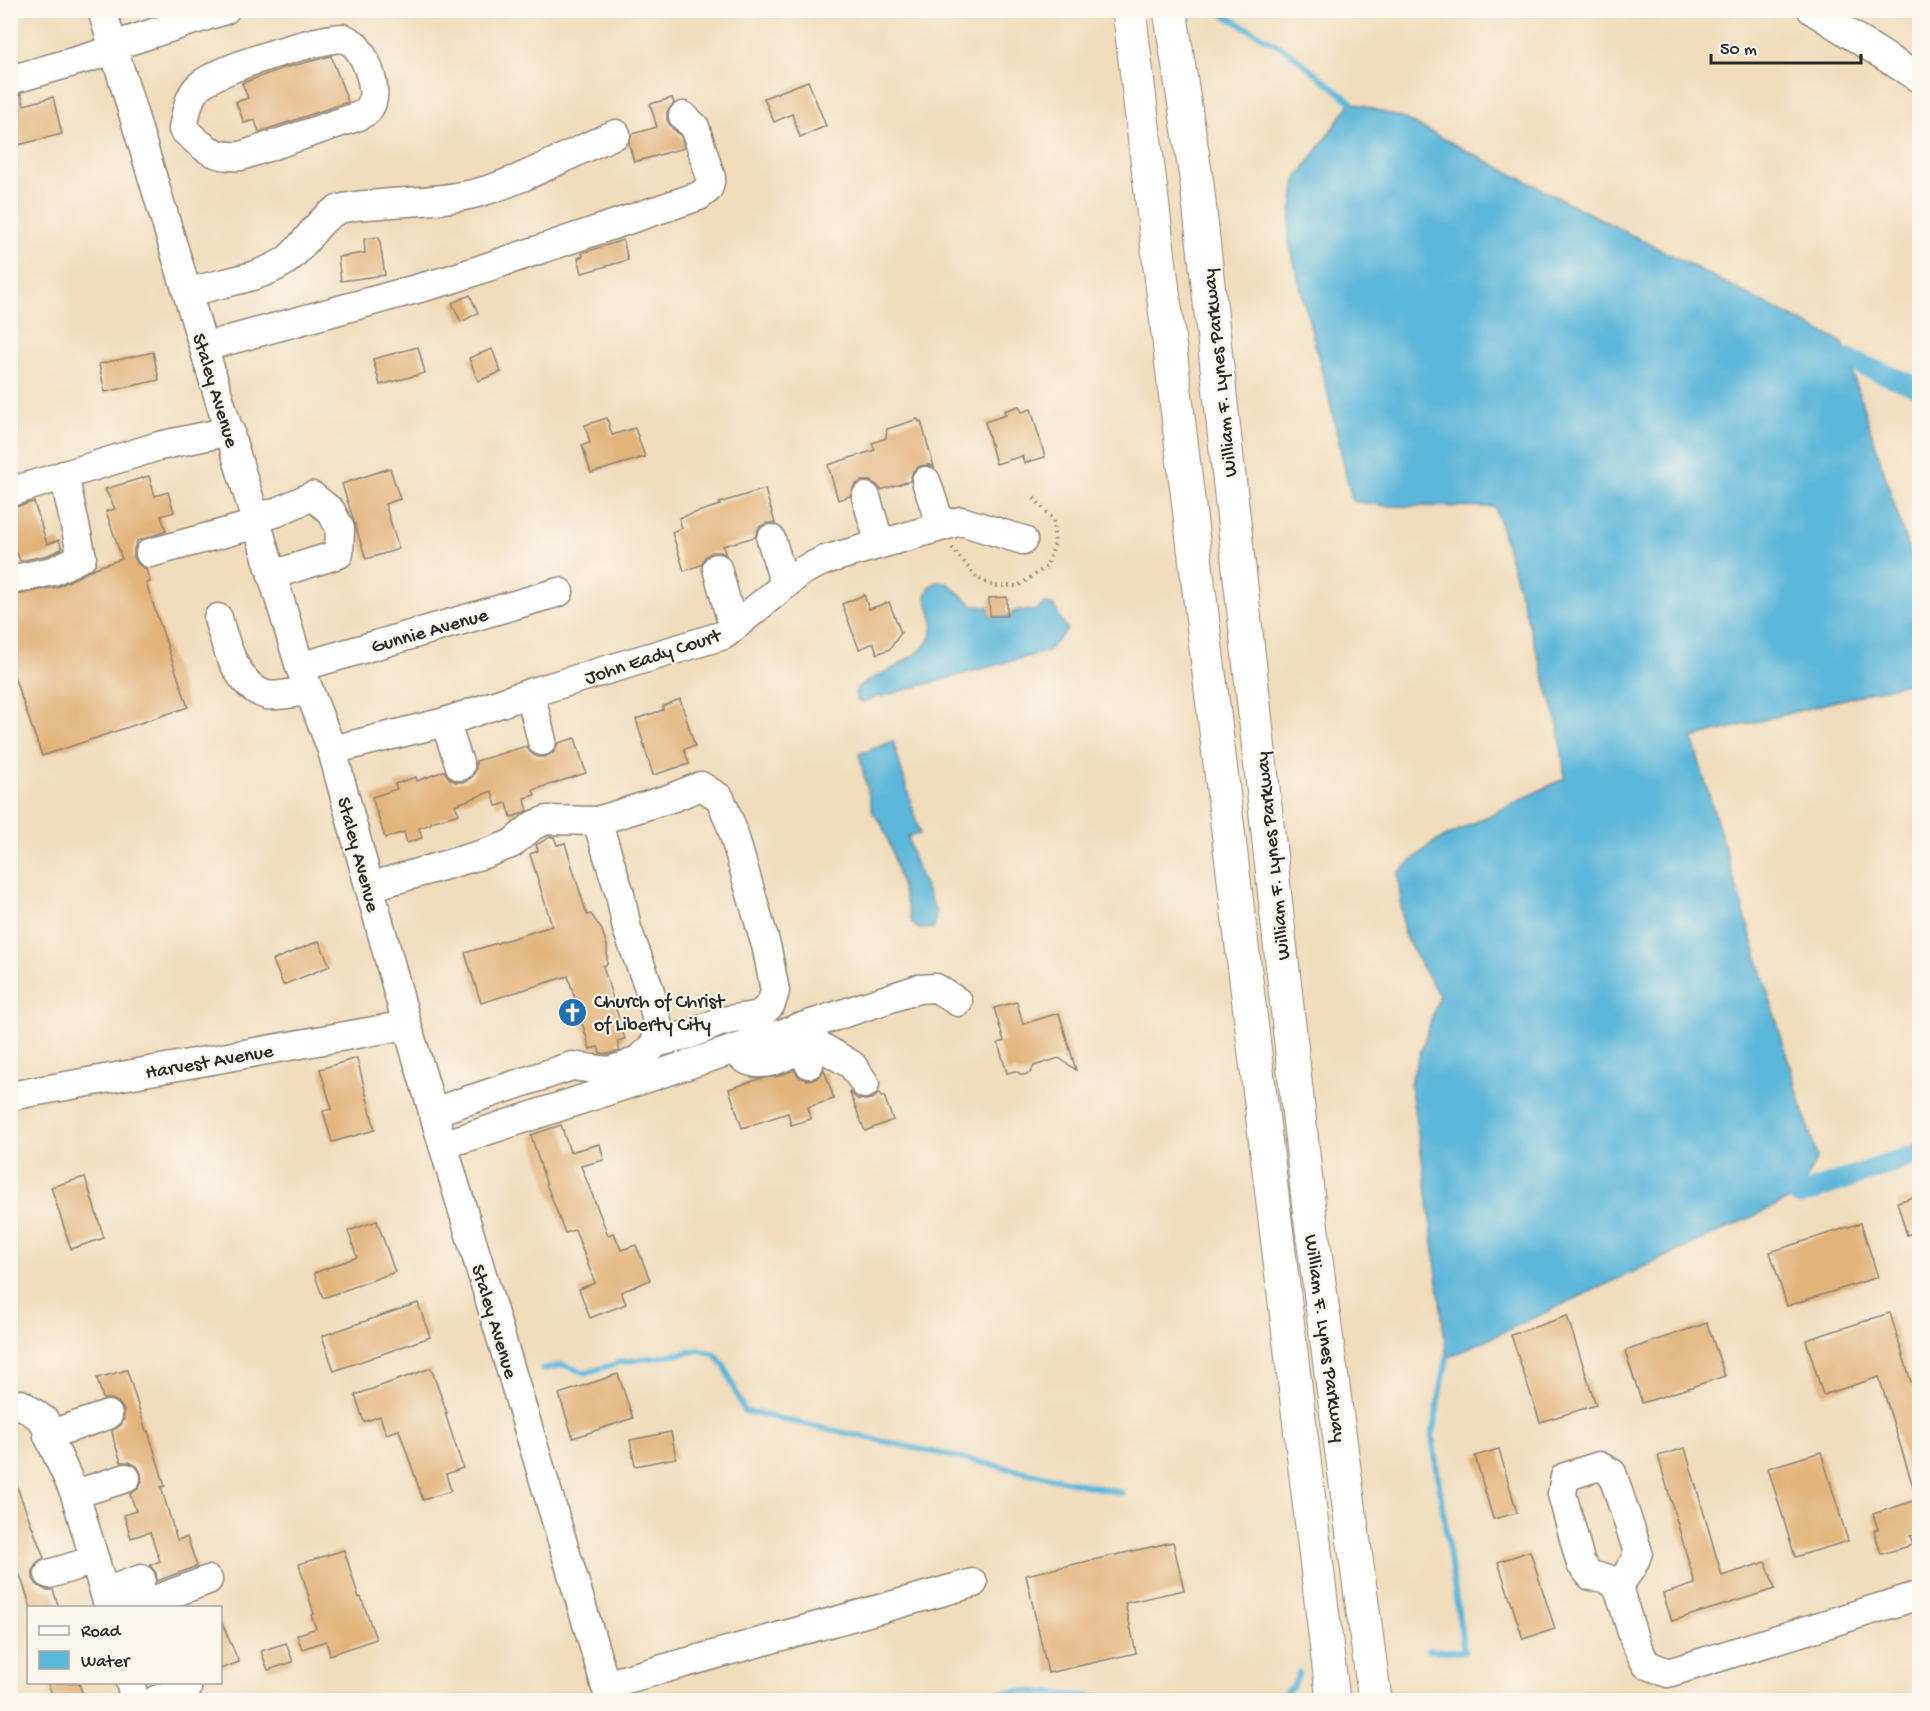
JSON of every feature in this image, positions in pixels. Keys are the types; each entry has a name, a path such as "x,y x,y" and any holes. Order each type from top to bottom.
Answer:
{"highway":[{"name":"William F. Lynes Parkway","path":"1129,10 1333,1701"},
{"name":"William F. Lynes Parkway","path":"1170,10 1197,184 1309,1208 1375,1701"}],"street":[{"name":"Staley Avenue","path":"102,10 304,679 332,750 407,1025 608,1693"},
{"path":"24,84 114,48 225,10"},
{"path":"1812,10 1920,79"},
{"path":"343,38 353,43 366,61 374,87 372,103 367,111 359,116 241,156 226,157 215,154 183,129 191,97 199,86 223,72 329,39 343,38"},
{"path":"204,347 449,280 699,196 708,189 711,178 695,127 683,116"},
{"path":"143,142 183,129"},
{"path":"188,293 260,273 276,266 286,260 330,215 341,209 476,193 532,172 616,134"},
{"path":"10,492 159,446 230,431"},
{"path":"10,580 53,571 82,557 64,475"},
{"path":"926,481 941,526"},
{"path":"150,553 256,520 312,496 331,511 340,529 339,554 272,575"},
{"path":"866,497 880,544"},
{"name":"John Eady Court","path":"332,750 445,722 530,693 724,635 802,571 825,560 961,521 1023,540"},
{"path":"771,539 785,585"},
{"path":"717,568 733,627"},
{"name":"Gunnie Avenue","path":"218,618 239,674 252,688 268,696 304,679 559,592"},
{"path":"530,693 543,741"},
{"path":"445,722 460,766"},
{"path":"369,887 487,854 511,844 534,825 547,820 597,821 701,786 720,798 732,828 767,949 776,991 771,1004 760,1015 722,1021 690,1034 656,1043 639,1059 626,1066 609,1071 572,1066 433,1112"},
{"path":"597,821 620,894 627,929 649,988 658,1026 656,1043"},
{"path":"802,1046 918,989 936,988 958,1002"},
{"name":"Harvest Avenue","path":"10,1096 407,1025"},
{"path":"443,1145 734,1049 820,1046 852,1065 865,1084"},
{"path":"10,1407 21,1404 46,1428 75,1494 103,1585"},
{"path":"46,1428 108,1415"},
{"path":"75,1494 126,1478"},
{"path":"49,1574 103,1585 141,1579"},
{"path":"138,1606 208,1580"},
{"path":"608,1693 973,1583"},
{"path":"1618,1587 1635,1642 1646,1664 1668,1673 1920,1595"},
{"path":"130,1684 135,1701"},
{"path":"156,1701 188,1689"}],"water":[{"path":"1351,102 1405,119 1843,343 1919,582 1919,680 1692,738 1817,1157 1799,1195 1447,1358 1425,1177 1410,1084 1439,996 1404,935 1398,873 1431,844 1565,778 1559,728 1495,507 1387,506 1352,501 1331,407 1288,238 1296,180"},
{"path":"939,581 946,582 974,606 989,607 990,616 1007,616 1018,610 1035,611 1045,603 1054,606 1067,630 1048,651 861,702 855,693 859,686 920,651 931,638 933,622 926,597 930,586"},
{"path":"893,741 920,834 908,836 912,855 936,912 934,928 919,929 912,923 890,845 881,823 873,813 859,754"}],"building":[{"path":"331,56 348,102 259,132 255,120 244,123 236,102 248,98 242,83 284,68"},
{"path":"808,81 826,126 800,137 792,114 774,122 764,98"},
{"path":"21,94 24,105 53,97 62,134 14,146 10,133 10,96"},
{"path":"672,98 674,103 667,112 667,120 681,136 684,148 634,162 629,144 632,134 657,127 650,104"},
{"path":"379,237 385,275 341,281 338,257 365,253 364,239"},
{"path":"623,240 628,260 582,273 578,258 583,256 582,253"},
{"path":"470,295 478,313 461,322 452,303"},
{"path":"418,347 425,373 380,385 373,359"},
{"path":"492,349 501,372 478,381 469,358"},
{"path":"153,352 159,380 105,392 99,364"},
{"path":"1019,406 1022,412 1031,409 1045,457 1024,463 1022,456 996,464 985,422 1006,415 1004,411"},
{"path":"607,418 612,435 635,428 645,457 591,473 582,445 590,443 585,425"},
{"path":"918,419 919,422 921,421 934,467 920,466 913,471 910,481 881,490 870,481 861,481 854,486 850,496 838,500 828,465 875,450 872,443 886,438 887,429"},
{"path":"390,468 400,499 385,504 399,549 366,559 342,484"},
{"path":"149,476 155,496 168,492 174,512 161,516 166,531 137,541 134,557 138,564 146,569 150,582 146,583 188,707 42,756 10,665 10,596 57,587 95,568 122,559 106,511 115,509 105,489"},
{"path":"765,489 775,523 767,523 759,527 755,537 723,546 726,555 721,552 712,552 705,557 701,565 684,571 672,532 682,528 679,518"},
{"path":"34,502 47,544 59,540 62,549 48,555 20,561 17,553 10,555 10,508"},
{"path":"864,595 869,609 889,602 901,633 890,649 877,654 874,643 859,649 842,604"},
{"path":"1007,597 1007,616 990,616 989,598"},
{"path":"680,699 695,746 684,749 689,764 653,775 636,719 663,710 663,706"},
{"path":"575,738 586,773 533,790 535,795 524,798 528,810 521,814 511,817 507,803 496,806 492,791 455,805 459,814 419,828 422,838 407,843 404,832 385,838 372,797 397,789 395,784 416,777 417,781 444,771 450,779 465,782 473,776 476,761 526,746 537,757 545,757 554,752 558,743"},
{"path":"554,837 557,845 565,843 587,915 591,914 602,930 607,946 607,964 603,966 625,1039 617,1041 620,1051 608,1054 600,1053 598,1047 590,1049 568,976 481,1003 465,953 552,926 530,854 538,851 536,845"},
{"path":"319,941 330,966 283,985 273,960"},
{"path":"1017,1002 1023,1024 1059,1013 1076,1070 1059,1058 1034,1066 1030,1073 1023,1075 1015,1071 1007,1073 998,1043 1004,1041 994,1008"},
{"path":"357,1058 375,1130 332,1142 323,1111 332,1109 320,1069"},
{"path":"824,1069 834,1099 808,1107 811,1119 791,1125 788,1113 742,1128 729,1089 794,1070 799,1077 807,1080 815,1079 822,1074"},
{"path":"849,1091 857,1099 874,1098 879,1093 881,1097 884,1096 893,1120 865,1131"},
{"path":"561,1125 570,1152 600,1144 604,1160 581,1166 608,1235 614,1233 621,1250 636,1245 650,1280 621,1292 626,1304 590,1318 579,1289 595,1283 575,1230 565,1233 531,1135"},
{"path":"85,1177 104,1238 71,1249 51,1187"},
{"path":"1920,1195 1920,1231 1907,1235 1897,1202"},
{"path":"377,1221 395,1272 323,1298 314,1273 357,1257 348,1231"},
{"path":"1861,1223 1878,1277 1787,1306 1770,1252"},
{"path":"418,1303 430,1337 334,1371 322,1336"},
{"path":"1890,1313 1920,1411 1920,1495 1916,1496 1879,1377 1823,1395 1806,1340"},
{"path":"1567,1316 1596,1405 1540,1422 1511,1335"},
{"path":"1707,1323 1725,1376 1642,1403 1625,1351"},
{"path":"431,1368 463,1468 446,1474 451,1491 423,1500 399,1430 386,1434 380,1416 364,1422 355,1395"},
{"path":"127,1370 165,1486 161,1487 177,1540 187,1537 197,1566 157,1581 156,1573 150,1565 160,1561 150,1532 131,1538 124,1515 136,1511 130,1494 138,1489 142,1481 137,1466 129,1462 121,1462 114,1441 112,1431 121,1425 124,1410 118,1402 103,1399 97,1378"},
{"path":"618,1374 633,1418 573,1438 559,1394"},
{"path":"671,1432 676,1458 635,1466 630,1440"},
{"path":"1685,1448 1722,1576 1766,1562 1775,1589 1672,1621 1663,1594 1695,1584 1658,1456"},
{"path":"1499,1449 1517,1513 1493,1519 1475,1456"},
{"path":"1821,1452 1848,1541 1795,1557 1768,1468"},
{"path":"10,1474 12,1474 44,1558 37,1562 33,1570 33,1579 38,1586 46,1590 53,1590 58,1606 30,1606 10,1545"},
{"path":"1920,1499 1920,1534 1910,1536 1913,1545 1881,1554 1874,1530 1878,1529 1873,1514"},
{"path":"1173,1542 1184,1590 1125,1603 1136,1653 1048,1673 1026,1575"},
{"path":"344,1550 359,1598 361,1597 376,1639 330,1655 326,1641 302,1649 297,1635 316,1628 299,1564"},
{"path":"1530,1551 1555,1629 1523,1639 1498,1562"},
{"path":"222,1624 239,1662 222,1668"},
{"path":"286,1643 293,1662 268,1670 261,1651"},
{"path":"48,1684 79,1684 85,1701 54,1701"}],"waterway":[{"path":"1215,10 1288,51 1351,102"},
{"path":"1849,360 1920,388"},
{"path":"1799,1195 1920,1153"},
{"path":"542,1369 563,1365 586,1373 621,1362 700,1350 716,1355 725,1367 744,1411 1122,1493"},
{"path":"1428,1650 1464,1652 1432,1436 1447,1358"},
{"path":"1261,1700 1279,1698 1294,1685 1299,1672"},
{"path":"932,1700 1022,1691 1132,1700"}],"place":[{"name":"Church of Christ of Liberty City","path":"573,1012"}]}
